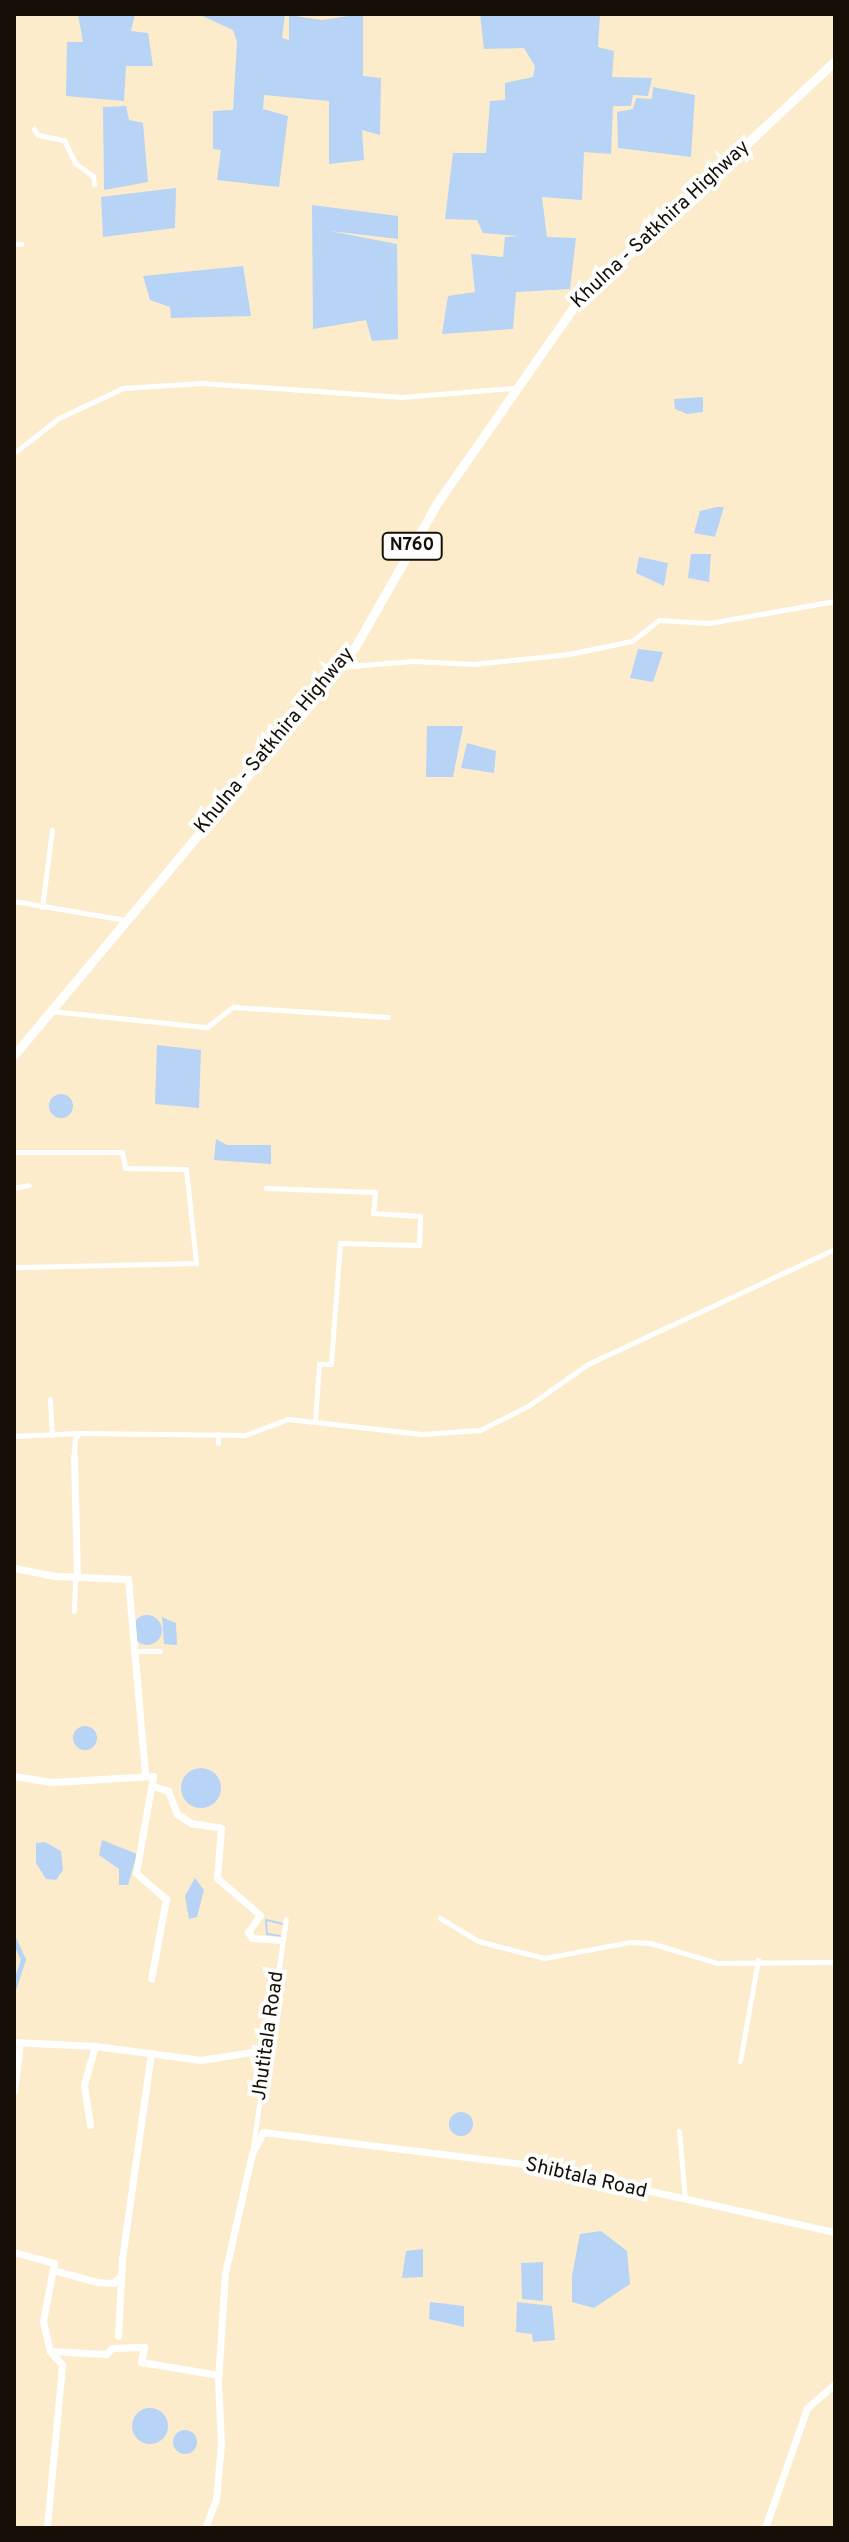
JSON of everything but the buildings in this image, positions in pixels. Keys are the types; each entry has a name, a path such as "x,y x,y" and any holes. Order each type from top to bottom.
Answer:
{"highway":[{"name":"Khulna - Satkhira Highway","path":"14,1055 355,647 437,503 513,388 575,305 835,61"}],"street":[{"path":"34,129 38,135 64,140 75,163 93,176 94,184"},
{"path":"14,453 59,418 123,388 202,383 430,397 513,388"},
{"path":"338,667 413,661 474,664 569,654 632,641 659,620 709,623 835,601"},
{"path":"42,907 52,830"},
{"path":"14,901 125,920"},
{"path":"50,1010 207,1027 233,1007 388,1017"},
{"path":"14,1152 122,1152 125,1168 186,1169 196,1263 14,1267"},
{"path":"14,1188 29,1185"},
{"path":"266,1188 375,1192 373,1213 420,1216 419,1245 340,1243 331,1364 319,1364 315,1421"},
{"path":"14,1436 80,1433 245,1435 281,1420 422,1434 480,1430 528,1406 588,1364 835,1249"},
{"path":"50,1399 52,1435"},
{"path":"74,1611 74,1456 75,1438 80,1433"},
{"path":"218,1434 218,1443"},
{"path":"14,1568 76,1577 128,1579 145,1772"},
{"path":"132,1651 160,1651"},
{"path":"14,1776 53,1782 120,1780 145,1772 153,1776 136,1873 166,1899 151,1979"},
{"path":"153,1786 168,1791 177,1814 191,1823 221,1828 217,1878 260,1915 248,1932 252,1938 281,1940"},
{"path":"440,1918 478,1941 544,1958 630,1942 650,1943 718,1963 758,1960 835,1962"},
{"name":"Jhutitala Road","path":"252,2153 286,1919"},
{"path":"740,2061 758,1960"},
{"path":"14,2091 17,2042 95,2046 201,2060 269,2049"},
{"path":"90,2125 84,2085 95,2046"},
{"path":"118,2336 121,2276 151,2053"},
{"path":"679,2131 685,2200"},
{"name":"Shibtala Road","path":"252,2153 263,2132 539,2166 835,2232"},
{"path":"205,2528 217,2490 220,2352 227,2261 252,2153"},
{"path":"14,2252 43,2257 54,2263 43,2321 50,2351 62,2365 47,2528"},
{"path":"53,2270 97,2282 113,2283 121,2276"},
{"path":"50,2351 106,2354 112,2348 144,2347 141,2362 219,2375"},
{"path":"765,2528 807,2408 835,2384"}],"water":[{"path":"78,14 135,14 131,31 148,33 153,66 126,66 124,101 66,96 67,42 83,42"},
{"path":"198,14 285,14 282,38 289,40 289,15 322,20 363,14 363,76 381,78 380,135 362,130 364,160 329,164 329,101 264,95 263,109 288,116 279,187 217,180 221,150 213,149 213,111 233,110 237,42 233,30"},
{"path":"480,14 600,14 598,47 614,51 612,77 652,78 648,96 633,95 631,106 613,106 611,154 584,152 582,200 542,197 547,237 576,238 570,289 516,292 513,329 442,334 448,296 475,292 471,254 503,257 505,237 520,236 483,233 477,220 445,219 453,153 486,153 490,101 505,100 505,83 533,77 535,66 524,48 484,49"},
{"path":"653,87 695,95 691,157 618,148 617,112 633,109 636,98 652,99"},
{"path":"126,106 129,120 143,123 148,182 104,190 103,107"},
{"path":"176,188 175,228 103,237 101,197"},
{"path":"312,205 398,216 398,239 330,231 397,244 398,339 372,341 366,320 313,329"},
{"path":"243,266 251,316 171,318 170,307 150,300 143,276"},
{"path":"703,397 703,412 687,414 675,409 674,399"},
{"path":"724,507 715,537 694,533 700,511"},
{"path":"691,554 711,554 709,582 688,578"},
{"path":"639,557 668,563 664,586 636,573"},
{"path":"638,649 663,652 653,682 630,678"},
{"path":"427,726 463,726 453,777 426,777"},
{"path":"467,743 496,751 494,773 461,768"},
{"path":"157,1045 201,1050 199,1108 155,1104"},
{"path":"61,1094 69,1098 73,1106 69,1114 61,1118 53,1114 49,1106 53,1098"},
{"path":"216,1139 227,1145 271,1145 271,1164 214,1160"},
{"path":"147,1615 153,1616 161,1624 161,1636 153,1644 147,1645 141,1644 133,1636 132,1630 133,1624 141,1616"},
{"path":"162,1617 176,1623 177,1645 164,1644"},
{"path":"85,1726 93,1730 97,1738 93,1746 85,1750 77,1746 73,1738 77,1730"},
{"path":"201,1768 215,1774 221,1788 215,1802 201,1808 187,1802 181,1788 187,1774"},
{"path":"102,1840 137,1854 128,1885 119,1885 119,1869 99,1855"},
{"path":"45,1842 61,1851 63,1870 56,1880 46,1879 36,1863 36,1843"},
{"path":"195,1878 204,1890 197,1917 189,1919 185,1896"},
{"path":"461,2112 470,2115 473,2124 470,2133 461,2136 452,2133 449,2124 452,2115"},
{"path":"601,2231 627,2251 630,2284 594,2308 572,2302 572,2276 580,2234"},
{"path":"423,2249 423,2277 402,2278 406,2251"},
{"path":"543,2262 543,2301 522,2299 521,2263"},
{"path":"430,2302 464,2306 464,2327 429,2319"},
{"path":"517,2302 552,2306 555,2340 533,2342 532,2334 516,2332"},
{"path":"150,2408 163,2413 168,2426 163,2439 150,2444 137,2439 132,2426 137,2413"},
{"path":"185,2430 194,2433 197,2442 194,2451 185,2454 176,2451 173,2442 176,2433"}],"waterway":[{"path":"280,1936 267,1934 266,1920 283,1924"},
{"path":"14,1940 23,1959 14,1987"}]}
